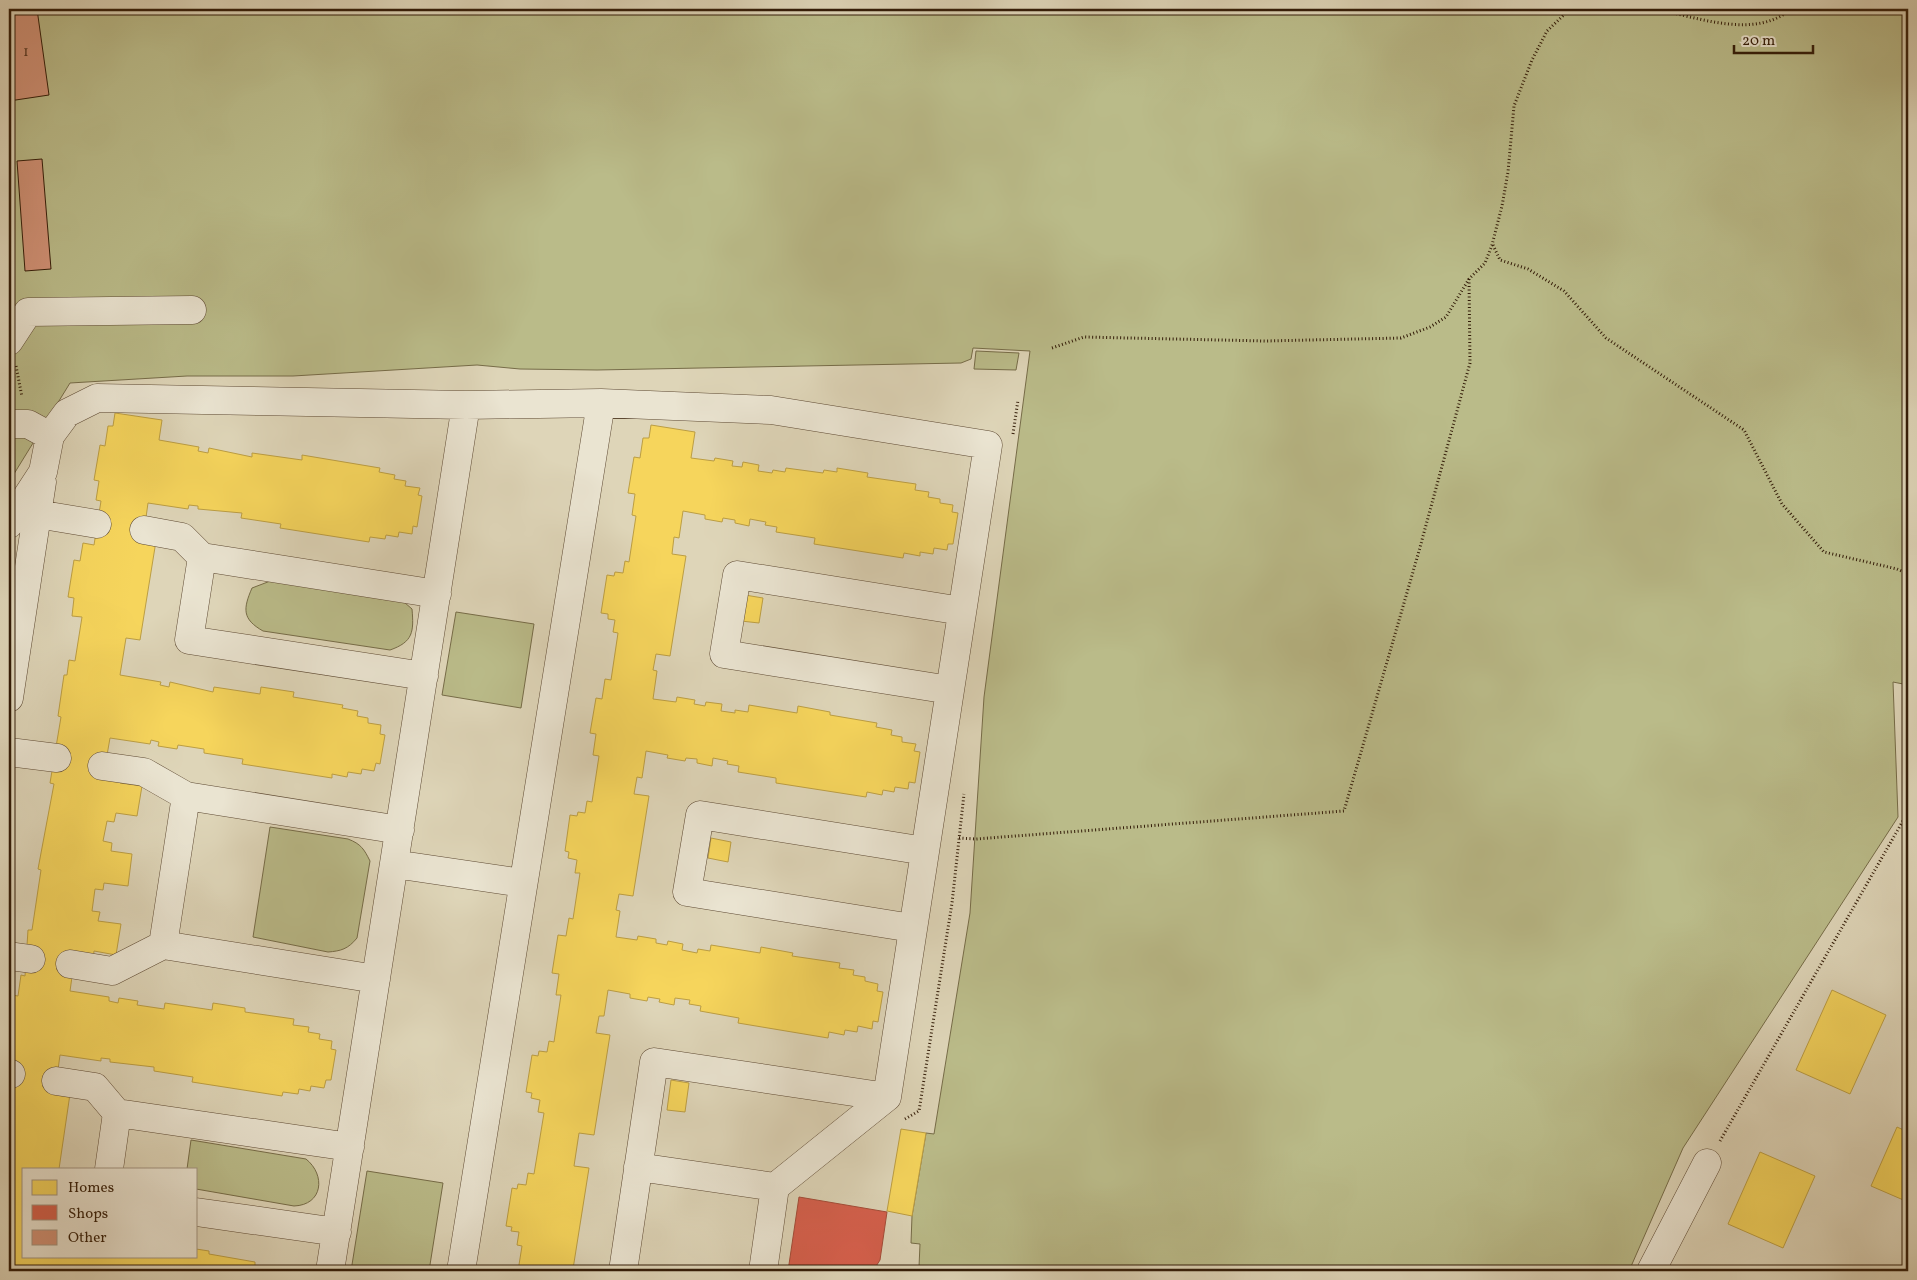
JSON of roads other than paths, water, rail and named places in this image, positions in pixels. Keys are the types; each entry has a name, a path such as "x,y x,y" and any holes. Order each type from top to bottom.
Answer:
{"street":[{"path":"9,340 28,312 192,310"},
{"path":"9,698 43,472 29,428 67,414 97,398 466,404 601,403 771,410 988,445 887,1097 775,1187 763,1271"},
{"path":"461,1271 601,403"},
{"path":"330,1271 466,404"},
{"path":"9,524 43,472"},
{"path":"36,514 97,524"},
{"path":"144,530 182,537 202,557 437,594"},
{"path":"202,557 189,640 424,676"},
{"path":"950,690 724,654 737,575 962,612"},
{"path":"9,752 57,758"},
{"path":"102,766 144,772 186,796 400,830"},
{"path":"162,945 186,796"},
{"path":"912,928 687,892 700,815 925,851"},
{"path":"394,864 523,883"},
{"path":"70,964 112,971 162,945 376,979"},
{"path":"623,1271 654,1062 887,1097"},
{"path":"56,1081 95,1087 117,1113 350,1147"},
{"path":"109,1168 117,1113"},
{"path":"1651,1271 1707,1163"},
{"path":"638,1167 775,1187"},
{"path":"198,1212 336,1232"}]}
